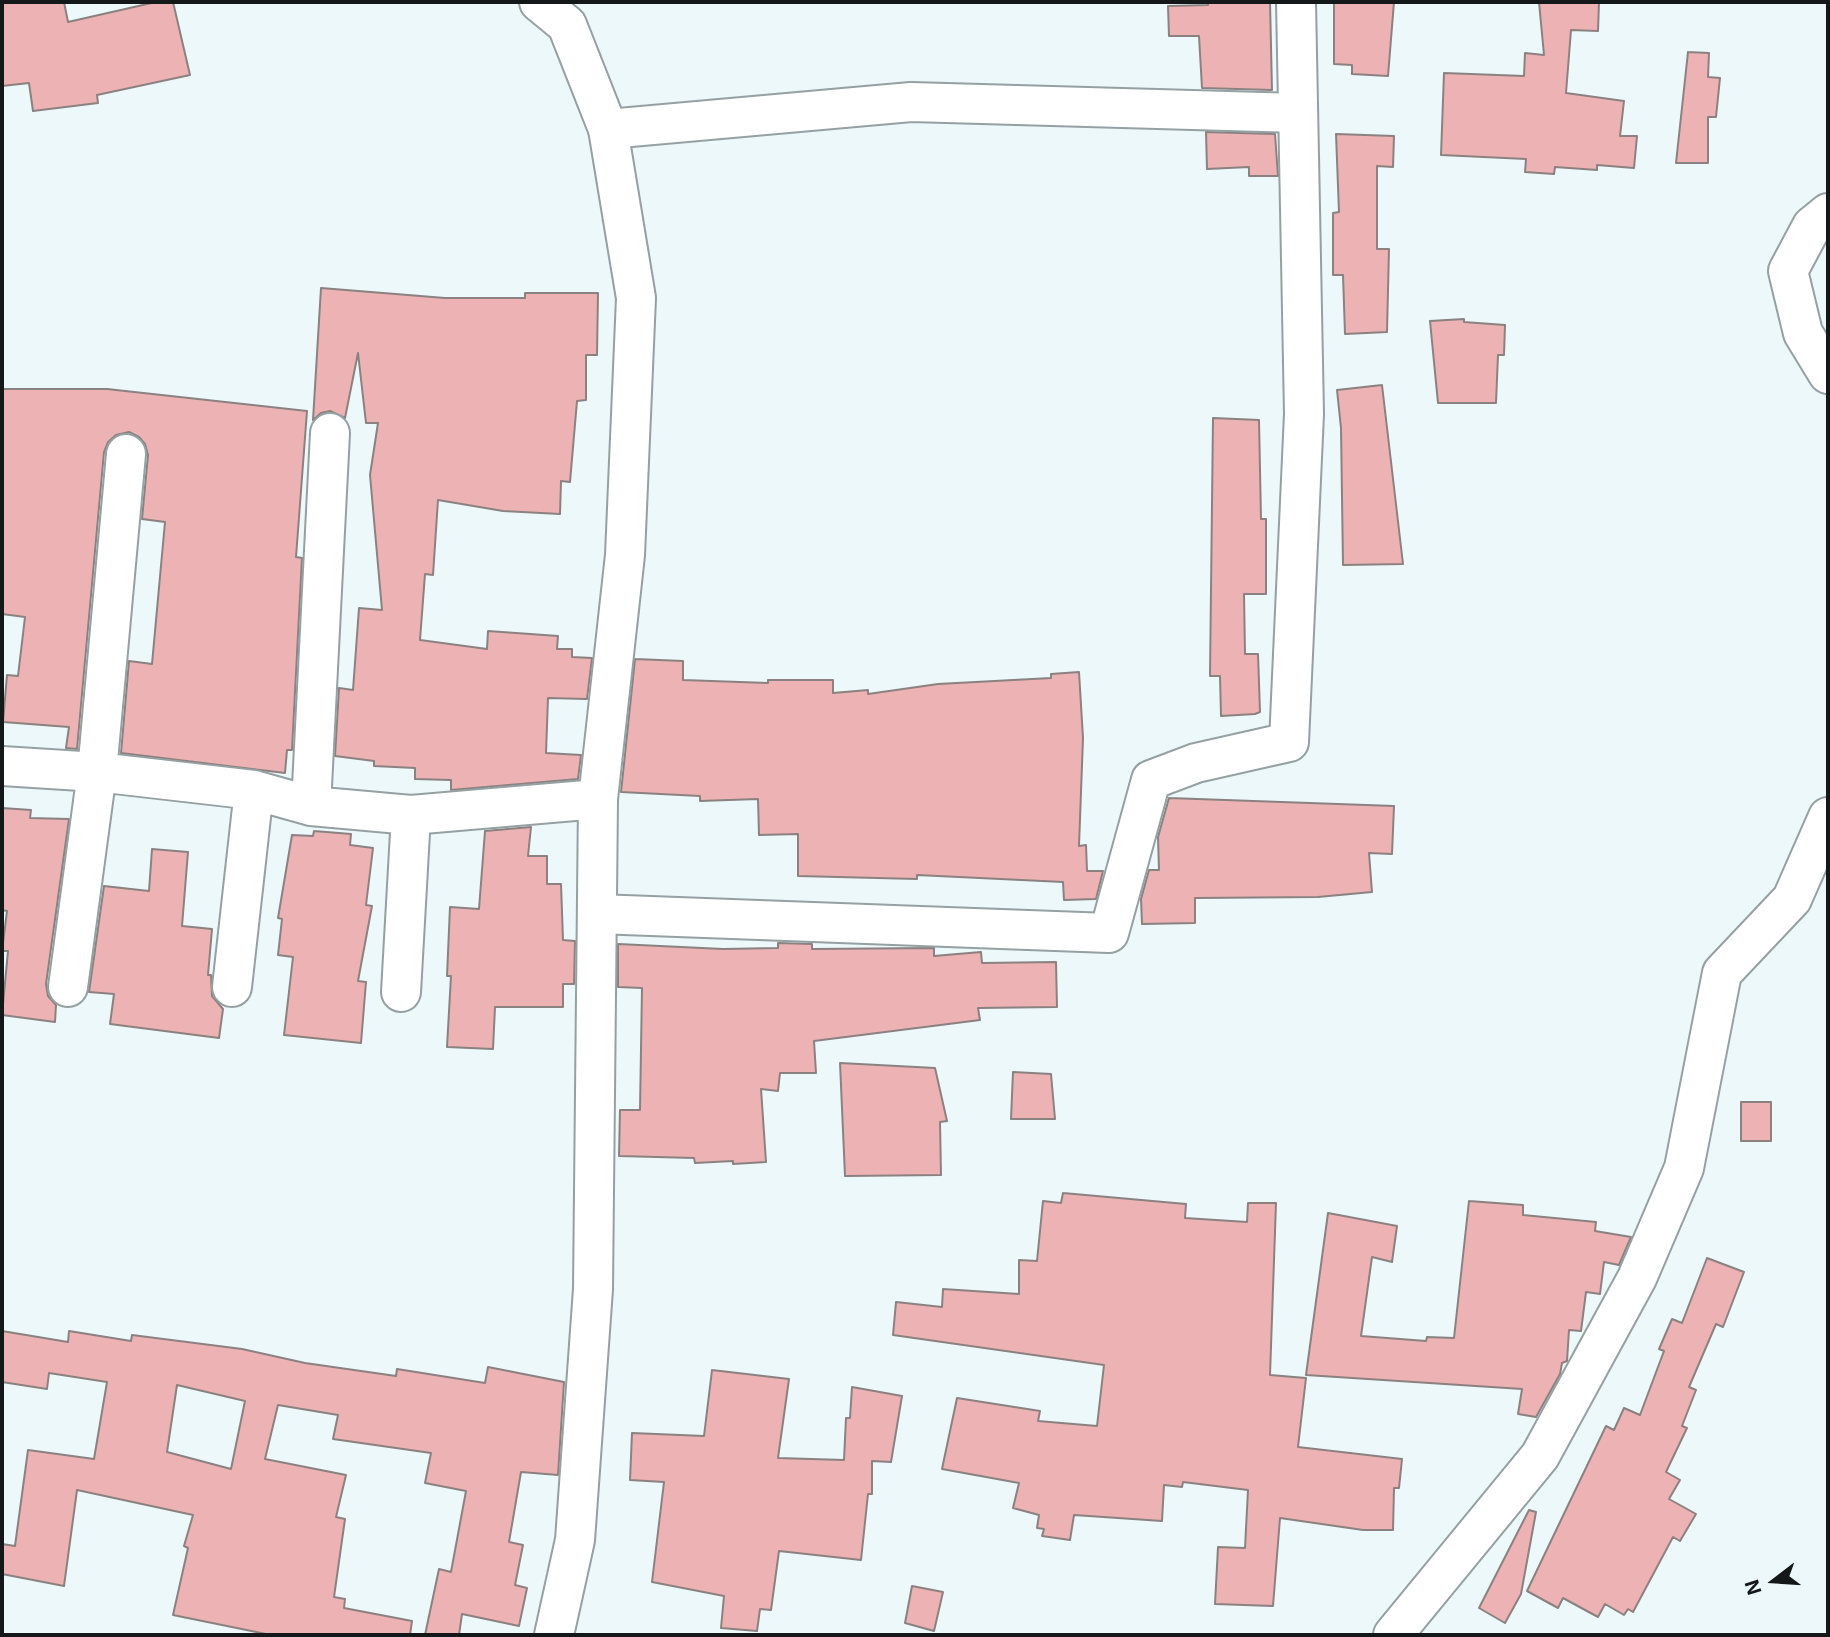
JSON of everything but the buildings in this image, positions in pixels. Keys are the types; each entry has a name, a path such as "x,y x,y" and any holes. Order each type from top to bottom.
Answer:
{"street":[{"path":"539,2 567,25 608,129 636,298 625,555 598,799 593,1289 575,1540 554,1635"},
{"path":"597,914 1109,933 1151,780 1196,763 1289,742 1304,414 1296,2"},
{"path":"608,129 911,102 1298,113"},
{"path":"1828,213 1812,226 1788,271 1803,333 1828,374"},
{"path":"311,806 330,433"},
{"path":"68,987 97,772 126,454"},
{"path":"2,765 97,772 254,790 311,806 411,815 598,799"},
{"path":"232,987 254,790"},
{"path":"401,992 411,815"},
{"path":"1393,1635 1540,1456 1637,1278 1684,1168 1722,973 1792,899 1828,817"}]}
